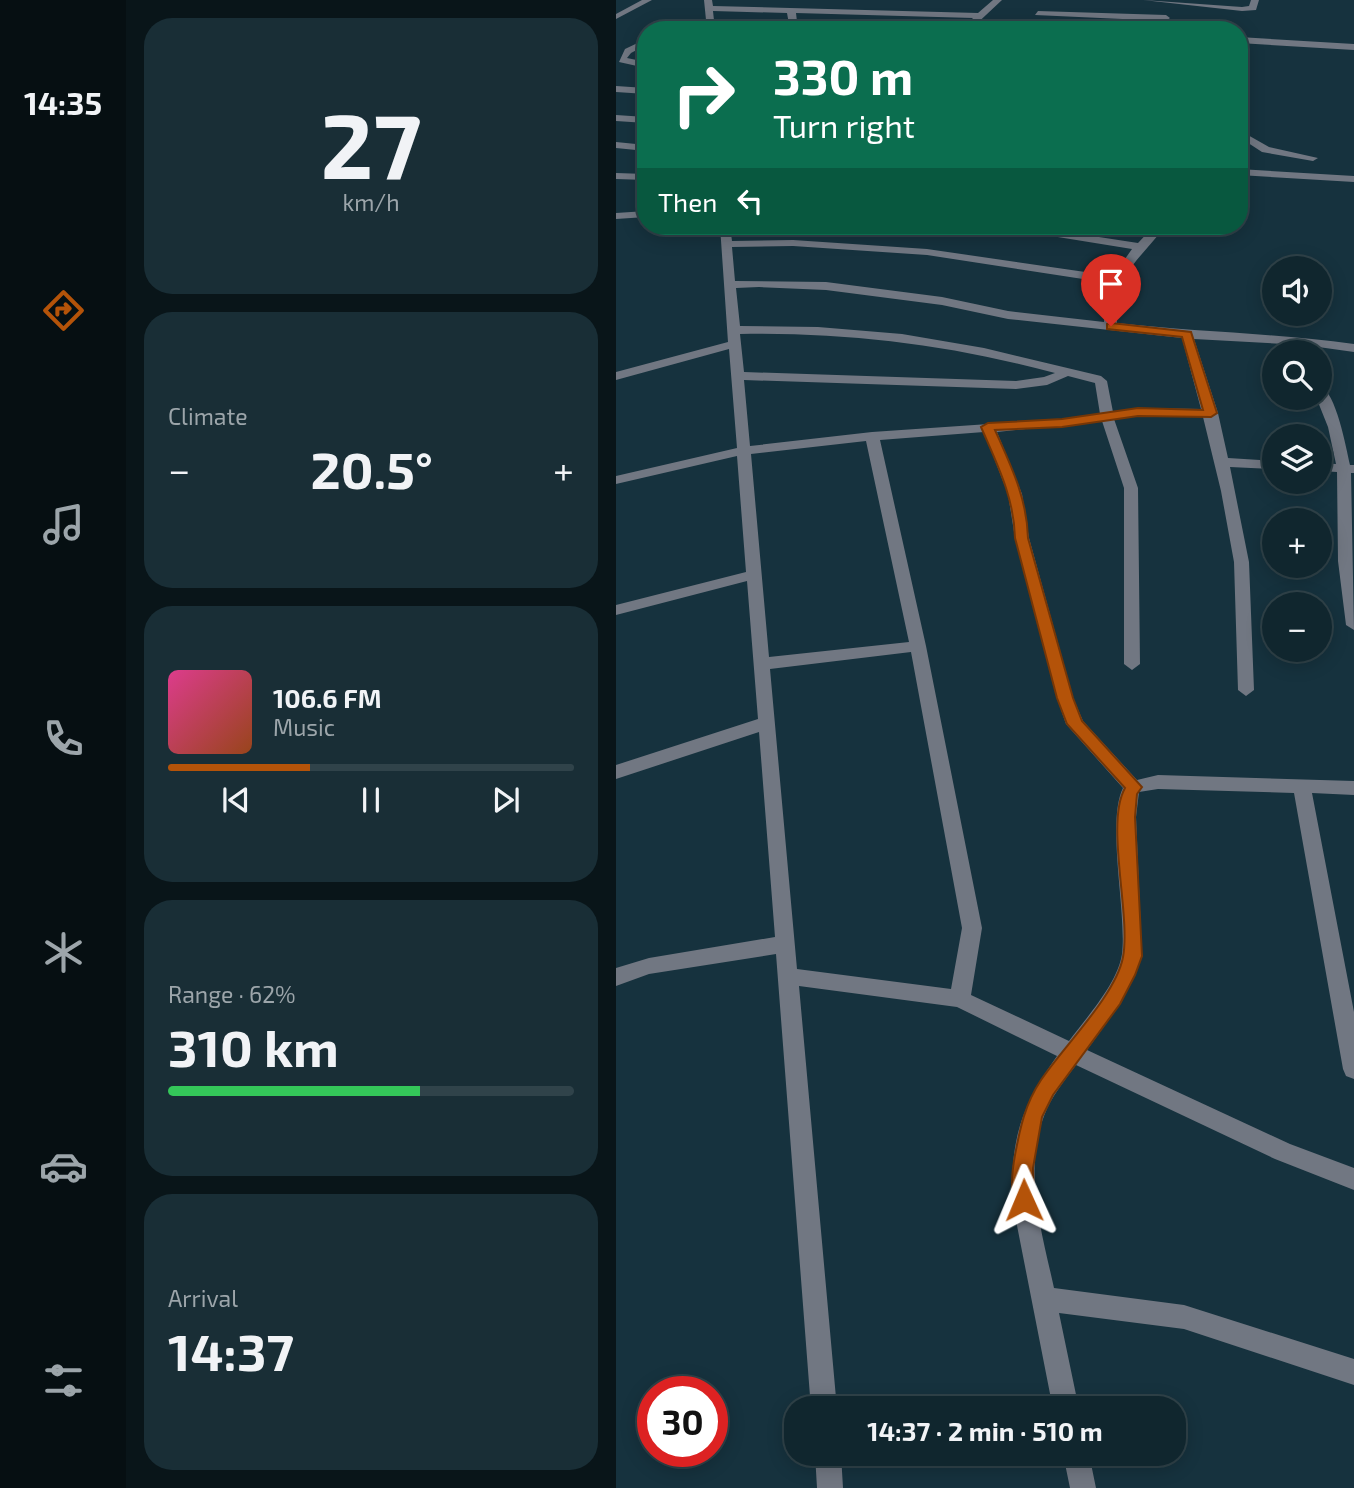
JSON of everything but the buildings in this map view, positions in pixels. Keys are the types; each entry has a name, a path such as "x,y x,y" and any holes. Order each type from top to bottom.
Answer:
{"street":[{"path":"616,17 648,0"},
{"path":"974,21 998,0"},
{"path":"1147,0 1242,9 1253,8 1255,0"},
{"path":"1157,1 1168,21"},
{"path":"709,4 791,10 979,16"},
{"path":"791,10 793,21"},
{"path":"1038,13 1166,18"},
{"path":"1248,41 1354,47"},
{"path":"637,46 628,51 622,61 637,64"},
{"path":"616,89 637,90"},
{"path":"616,118 637,119"},
{"path":"1248,139 1266,150 1313,158"},
{"path":"616,145 637,147"},
{"path":"1248,173 1354,179"},
{"path":"616,176 637,177"},
{"path":"616,216 637,215"},
{"path":"823,1396 761,664 756,574 725,235 793,243 927,252 1115,280"},
{"path":"1065,235 1140,247"},
{"path":"1111,326 1110,295 1115,280 1151,235"},
{"path":"730,285 790,284 895,294 1008,315 1262,342"},
{"path":"616,376 734,337 802,329 892,337 1022,358 1101,381 1107,418 1131,488 1132,664"},
{"path":"1187,335 1211,413 1239,547 1245,612 1246,690"},
{"path":"1332,347 1354,348"},
{"path":"738,376 1016,385 1047,381 1067,372"},
{"path":"1328,410 1349,469 1346,561 1354,625"},
{"path":"616,480 743,452 872,436 1107,418 1138,412 1211,413"},
{"path":"988,427 1014,489 1021,513 1022,538 1065,698 1075,724 1133,787"},
{"path":"872,436 918,646 972,928 960,999"},
{"path":"1222,462 1262,464"},
{"path":"616,610 756,574"},
{"path":"761,664 918,646"},
{"path":"616,772 766,723"},
{"path":"1133,787 1186,782 1354,788"},
{"path":"1063,1396 1024,1200 1026,1137 1032,1116 1046,1088 1113,998 1126,975 1132,956 1127,817 1129,794 1133,787"},
{"path":"1303,787 1354,1069"},
{"path":"616,977 649,965 785,944"},
{"path":"789,976 960,999 1260,1142 1354,1179"},
{"path":"1043,1299 1184,1317 1354,1372"},
{"path":"829,1466 830,1488"},
{"path":"1078,1466 1083,1488"}],"route":[{"path":"1024,1200 1023,1168 1026,1137 1032,1116 1046,1088 1113,998 1126,975 1132,956 1127,805 1133,787 1075,724 1065,698 1022,538 1021,513 1014,489 988,427 1062,423 1138,412 1211,413 1187,335 1111,326"}]}
